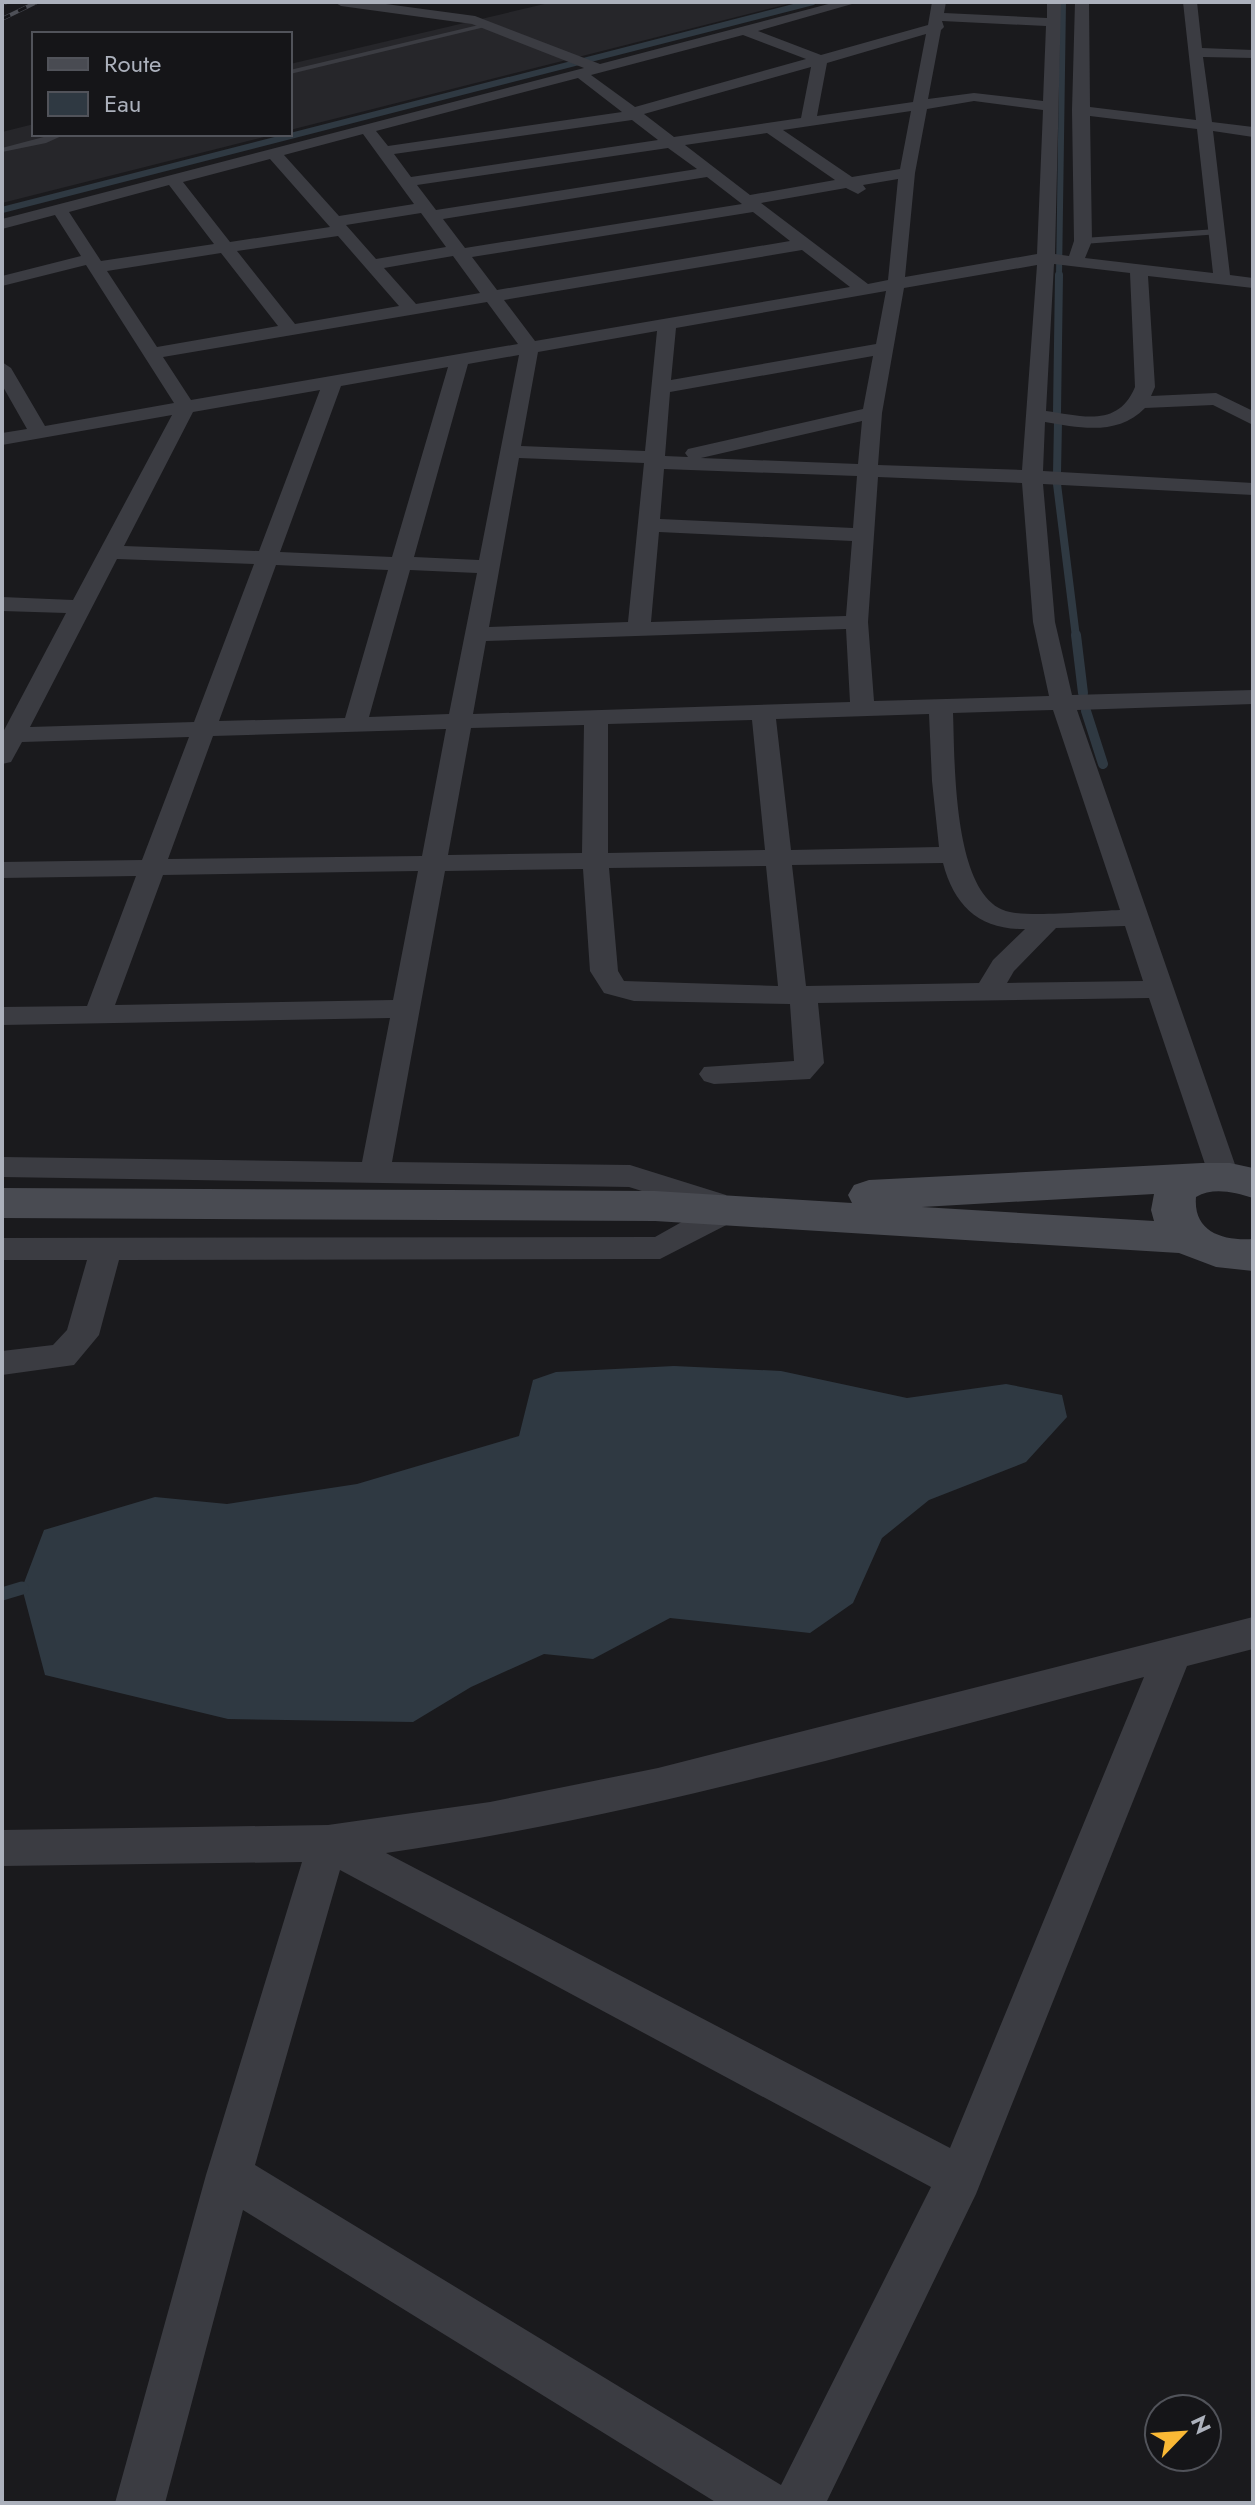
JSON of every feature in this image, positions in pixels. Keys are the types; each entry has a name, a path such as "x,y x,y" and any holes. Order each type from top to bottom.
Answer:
{"street":[{"path":"341,2 403,6 484,19 587,67 634,114 864,289"},
{"path":"2,224 367,129 587,67 852,2"},
{"path":"1075,262 1083,241 1080,110 1082,2"},
{"path":"1190,2 1222,279"},
{"path":"384,151 634,114 820,60 938,15 1053,12 1046,258 1032,477 1044,622 1062,702 1134,918 1236,1180"},
{"path":"862,708 857,622 872,413 896,284 889,206 907,173 938,15"},
{"path":"743,30 820,60"},
{"path":"666,50 692,61"},
{"path":"1196,52 1253,54"},
{"path":"808,122 820,60"},
{"path":"718,71 744,81"},
{"path":"407,182 974,97 1049,106"},
{"path":"1080,110 1253,132"},
{"path":"770,128 848,183 889,206"},
{"path":"367,129 530,347 375,1173"},
{"path":"274,153 411,309"},
{"path":"2,281 94,263 226,248 338,226 711,172"},
{"path":"372,265 751,204 907,173"},
{"path":"172,179 290,330"},
{"path":"59,209 186,407"},
{"path":"152,353 490,294 805,244"},
{"path":"2,456 8,438 39,432 1046,258 1253,283"},
{"path":"1036,415 1089,422 1122,420 1142,402 1145,387 1139,269"},
{"path":"639,630 667,324"},
{"path":"661,388 884,348"},
{"path":"355,724 460,359"},
{"path":"2,368 39,432"},
{"path":"98,1014 333,381"},
{"path":"1142,402 1216,399 1253,419"},
{"path":"2,757 186,407"},
{"path":"654,460 872,413"},
{"path":"510,452 1032,477 1252,496"},
{"path":"648,525 863,535"},
{"path":"111,552 489,567"},
{"path":"2,604 81,607"},
{"path":"476,634 857,622"},
{"path":"14,735 1253,697"},
{"path":"941,706 946,809 963,889 976,906 991,916 1009,921 1134,918"},
{"path":"714,1074 800,1072 809,1063 778,857 763,711"},
{"path":"596,716 595,860 604,971 614,987 634,992 798,995 1160,989"},
{"path":"2,870 956,855"},
{"path":"988,992 1003,966 1049,920"},
{"path":"2,1016 406,1009"},
{"path":"2,1167 630,1176 722,1206 1189,1238 1219,1253 1253,1255"},
{"path":"2,1203 722,1206 1236,1180"},
{"path":"1189,1238 1177,1224 1173,1210 1175,1197 1183,1186 1236,1180"},
{"path":"2,1249 660,1248 722,1206"},
{"path":"2,1363 62,1356 82,1335 106,1249"},
{"path":"4,1854 328,1843 490,1820 658,1786 1253,1633"},
{"path":"799,2503 960,2178 1172,1655"},
{"path":"140,2503 229,2175 328,1843"},
{"path":"328,1843 960,2178"},
{"path":"229,2175 764,2503"}],"lane":[{"path":"292,71 484,19"},
{"path":"2,150 57,136"},
{"path":"1083,241 1217,232"}],"shaded area":[{"path":"553,2 796,2 292,129 292,64"},
{"path":"32,124 32,136 268,136 2,203 2,132"}],"water":[{"path":"674,1366 781,1371 907,1398 1006,1384 1062,1395 1067,1417 1026,1462 929,1500 882,1538 853,1603 810,1633 670,1618 593,1659 544,1654 471,1687 413,1722 228,1719 45,1675 22,1588 44,1530 155,1497 227,1504 357,1484 519,1436 533,1380 556,1372"}],"waterway":[{"path":"292,136 813,2"},
{"path":"1059,277 1063,2"},
{"path":"2,210 291,136"},
{"path":"1057,412 1059,275"},
{"path":"1057,473 1058,422"},
{"path":"1057,484 1076,637"},
{"path":"1076,635 1083,693"},
{"path":"1086,711 1103,764"},
{"path":"2,1594 22,1588"}],"railway":[{"path":"2,4 7,2"},
{"path":"2,19 37,2"}]}
